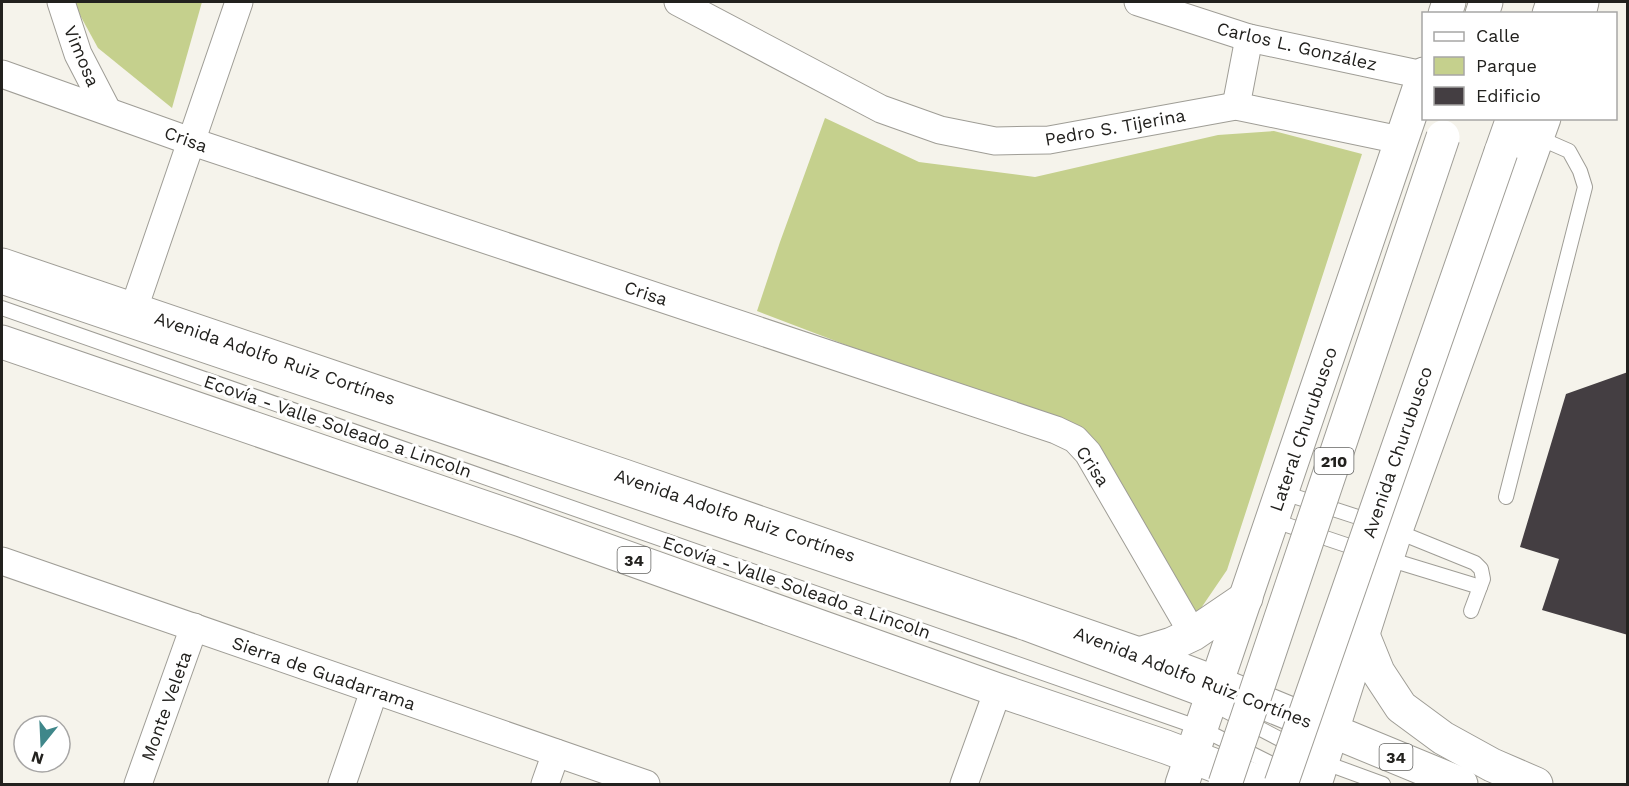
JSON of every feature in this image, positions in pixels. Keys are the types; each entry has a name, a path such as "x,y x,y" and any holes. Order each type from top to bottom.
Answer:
{"main road":[{"name":"Lateral Churubusco","path":"1199,731 1422,77"},
{"name":"Avenida Churubusco","path":"1299,779 1501,152 1531,125"},
{"path":"1299,779 1332,731 1391,544 1531,125"},
{"name":"210","path":"1225,784 1446,128"},
{"name":"Avenida Adolfo Ruiz Cortínes","path":"2,265 624,476 1138,654 1199,731 1299,779"},
{"name":"Avenida Adolfo Ruiz Cortínes","path":"2,342 520,520 998,690 1166,747 1199,731 1332,731 1461,784"},
{"path":"1138,654 1172,644 1193,634 1246,598"},
{"path":"1363,635 1378,672 1401,707 1443,738 1492,765 1536,784"}],"street":[{"name":"Vimosa","path":"61,2 78,54 107,110"},
{"path":"133,311 239,2"},
{"name":"Pedro S. Tijerina","path":"678,2 881,110 940,130 984,139 995,141 1049,140 1236,106 1400,140"},
{"name":"Carlos L. González","path":"1138,2 1250,38 1422,74"},
{"path":"1236,106 1250,38"},
{"name":"Crisa","path":"2,74 190,141 1056,430 1075,439 1088,453 1193,634"},
{"name":"Sierra de Guadarrama","path":"4,571 194,627 374,692 646,784"},
{"name":"Monte Veleta","path":"138,784 194,627"},
{"path":"964,784 998,690"},
{"path":"342,784 374,692"},
{"path":"545,784 556,753"}],"lane":[{"path":"1506,497 1585,187 1580,171 1569,151 1531,125"},
{"path":"2,287 1012,630 1199,731 1299,779 1383,784"},
{"name":"Ecovía - Valle Soleado a Lincoln","path":"2,308 1199,731"},
{"path":"1276,506 1391,544 1475,563 1482,568 1484,574 1471,611"},
{"path":"1276,506 1391,544 1480,587"}],"green space":[{"path":"74,2 202,2 172,108 98,48"},
{"path":"825,118 919,162 1035,177 1218,135 1274,131 1362,154 1227,570 1197,614 1095,440 757,311"}],"building":[{"path":"1628,372 1628,635 1542,610 1559,559 1520,547 1566,394"}]}
